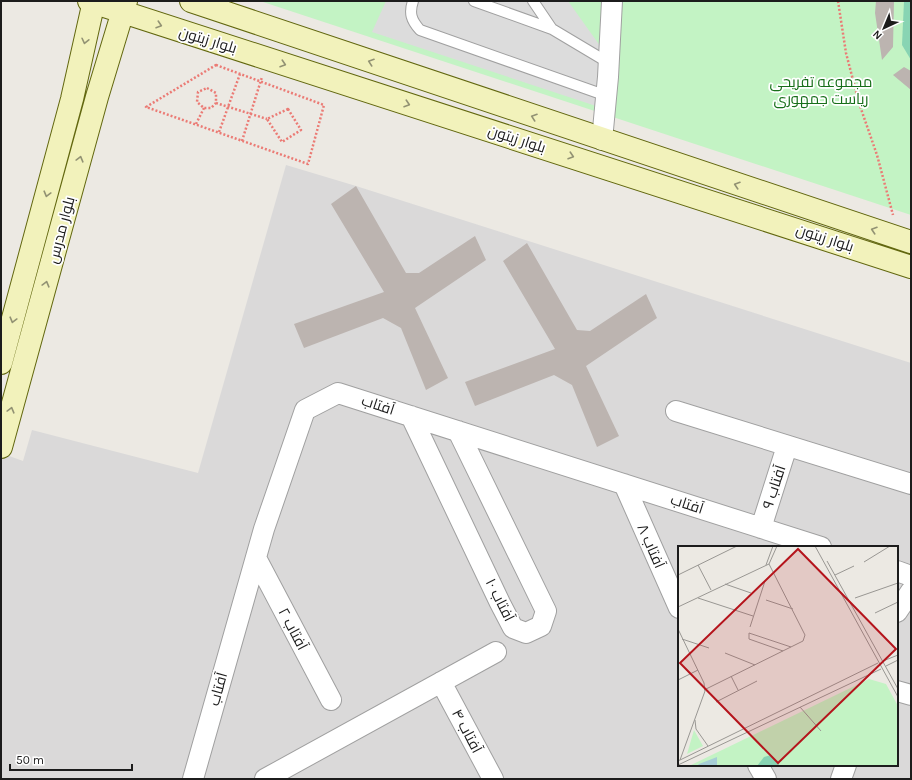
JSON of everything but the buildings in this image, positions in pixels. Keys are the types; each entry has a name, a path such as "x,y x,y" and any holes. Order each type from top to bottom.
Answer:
{"street":[{"name":"بلوار زیتون","path":"191,1 602,140 905,240"},
{"path":"602,140 607,96 612,1"},
{"name":"بلوار زیتون","path":"92,2 124,7 269,60 751,214 911,267"},
{"name":"بلوار مدرس","path":"1,363 72,99 92,2"},
{"name":"بلوار مدرس","path":"1,447 97,98 124,7"},
{"path":"751,214 758,191"},
{"name":"آفتاب","path":"193,779 256,558 305,410 338,393 818,546"},
{"path":"676,411 911,484"},
{"name":"آفتاب ۱۰","path":"411,416 513,628 526,633 541,626 546,611 458,431"},
{"name":"آفتاب ۹","path":"761,528 787,446"},
{"name":"آفتاب ۸","path":"624,484 678,606"},
{"name":"آفتاب ۲","path":"256,558 331,700"},
{"path":"898,571 911,576"},
{"path":"898,610 911,591"},
{"path":"265,779 496,652"},
{"name":"آفتاب ۴","path":"441,682 493,779"},
{"path":"898,691 911,695"},
{"path":"759,766 766,779"},
{"path":"841,779 846,766"}],"lane":[{"path":"413,1 410,11 413,23 420,30 607,96"},
{"path":"474,1 552,29 609,63"},
{"path":"533,1 552,29"}],"path":[{"path":"838,1 846,53 858,103 905,240"},
{"path":"218,132 249,53"},
{"path":"242,141 260,82 269,60"},
{"path":"216,65 240,75 324,106 308,164 146,107 216,65"},
{"path":"207,88 216,93 216,103 211,108 204,108 197,102 198,92 207,88"},
{"path":"216,103 267,119 282,142 302,130 288,109 267,119"},
{"path":"196,124 204,108"}],"shaded area":[{"path":"386,1 568,1 603,50 596,106 372,32"},
{"path":"286,165 911,363 911,779 1,779 1,453 23,461 32,430 198,473"}],"green space":[{"name":"مجموعه تفریحی ریاست جمهوری","path":"260,1 911,1 911,215"},
{"path":"904,1 911,1 911,60 902,45"}]}
